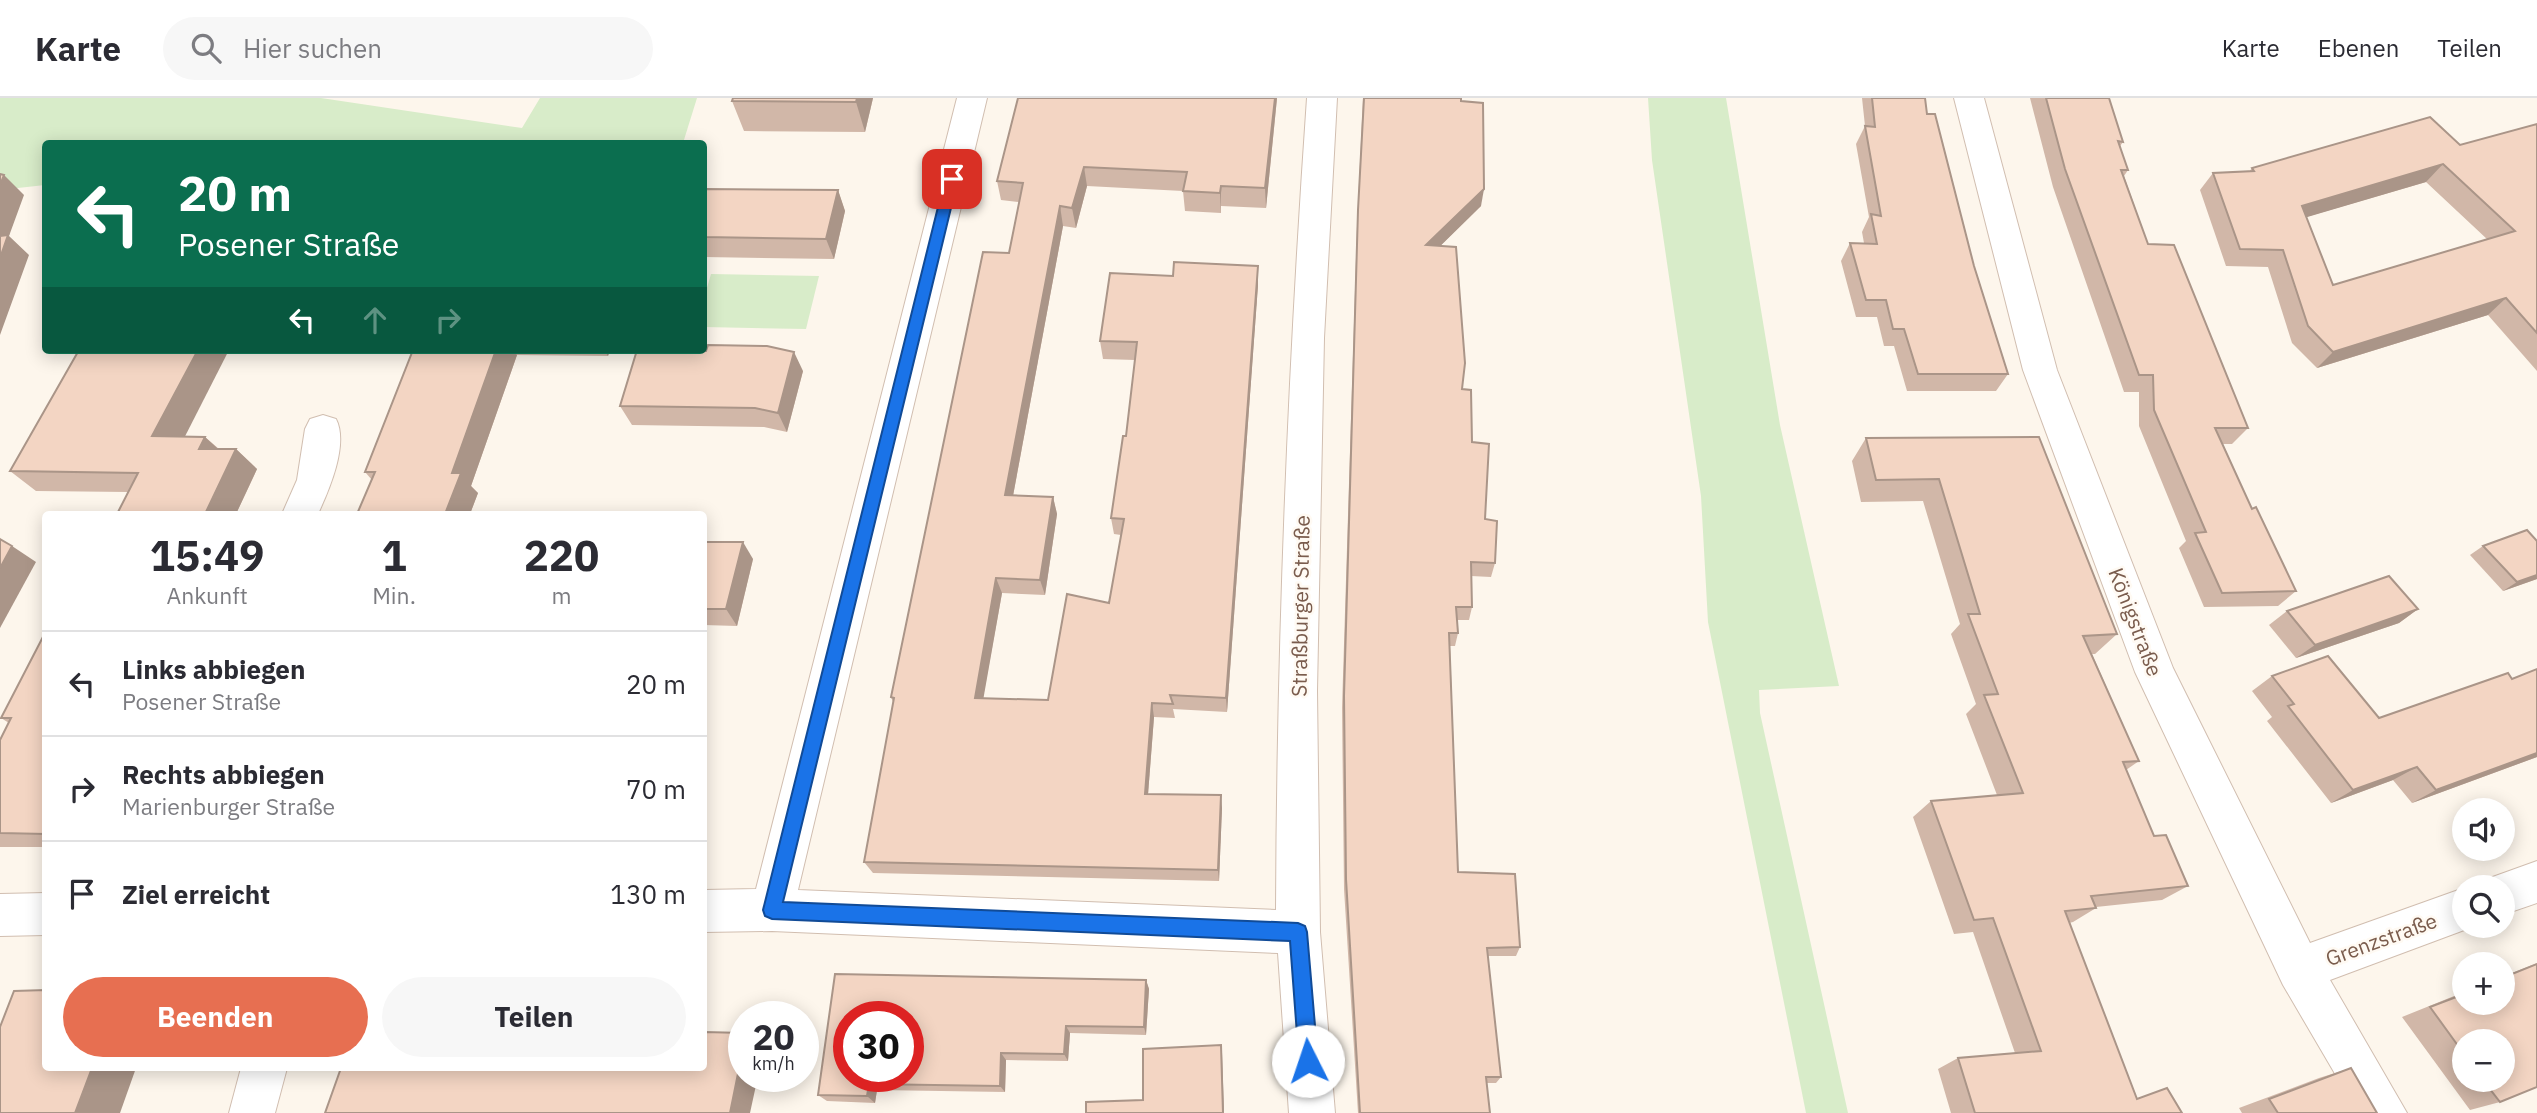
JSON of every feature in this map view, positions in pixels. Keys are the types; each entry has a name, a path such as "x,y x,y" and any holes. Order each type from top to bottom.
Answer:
{"street":[{"path":"772,910 972,98"},
{"name":"Straßburger Straße","path":"1312,1113 1298,932 1298,637 1307,338 1322,98"},
{"name":"Königstraße","path":"1969,98 2040,370 2155,672 2299,969 2384,1113"},
{"path":"301,511 315,480 323,429"},
{"path":"2515,890 2537,882"},
{"path":"707,911 772,910 1298,932"},
{"name":"Grenzstraße","path":"2299,969 2452,913"},
{"path":"0,915 42,914"},
{"path":"252,1113 263,1071"}],"green space":[{"path":"0,98 321,98 522,128 540,98 697,98 684,140 42,140 42,185 0,190"},
{"path":"1648,98 1726,98 1780,425 1839,686 1759,690 1760,713 1848,1113 1806,1113 1708,622 1701,496 1652,160"},
{"path":"711,274 819,276 806,329 707,327 707,288"}],"building":[{"path":"733,98 857,98 856,102 732,101"},
{"path":"1018,98 1275,98 1265,188 1221,186 1220,193 1183,191 1187,172 1084,167 1072,208 1060,206 1005,495 1053,497 1040,580 996,578 975,698 1048,700 1067,594 1109,603 1124,519 1111,518 1123,436 1126,436 1137,342 1100,341 1110,273 1173,276 1174,262 1258,266 1226,698 1170,695 1173,704 1152,703 1145,794 1221,795 1218,870 864,862 894,698 891,697 983,252 1009,253 1023,183 997,181"},
{"path":"1364,98 1461,98 1461,101 1483,103 1484,189 1426,245 1456,247 1465,363 1462,389 1471,390 1472,442 1489,444 1485,519 1497,521 1495,563 1471,562 1472,607 1456,607 1458,633 1449,633 1458,872 1515,874 1520,947 1487,948 1501,1077 1486,1077 1490,1113 1360,1113 1346,879 1344,696 1358,210"},
{"path":"1872,98 1925,98 1927,114 1935,114 1974,266 2008,374 1918,374 1904,329 1893,329 1886,300 1866,300 1850,243 1877,244 1871,214 1881,216 1865,126 1875,127"},
{"path":"2046,98 2109,98 2123,142 2118,141 2128,170 2121,170 2148,244 2174,245 2248,428 2215,428 2252,509 2256,507 2296,591 2222,593 2195,533 2206,532 2154,410 2153,375 2139,375 2065,169"},
{"path":"2430,117 2460,145 2537,124 2537,333 2506,298 2333,352 2308,326 2283,250 2240,249 2213,173 2254,171 2252,168","holes":["2443,164 2515,231 2333,285 2302,206"]},
{"path":"707,189 838,190 826,239 707,237"},
{"path":"8,235 0,258 0,236"},
{"path":"708,345 767,346 794,352 778,413 755,408 620,406 636,354 707,354"},
{"path":"77,354 196,354 152,436 205,437 199,449 236,449 206,511 119,511 138,473 10,471"},
{"path":"411,354 495,354 452,473 461,473 446,511 358,511 375,472 365,472"},
{"path":"2039,437 2117,634 2083,636 2139,761 2123,762 2154,836 2166,835 2188,886 2091,896 2096,908 2065,911 2137,1099 2167,1088 2182,1113 1975,1113 1958,1058 2041,1051 1993,918 1974,920 1931,801 2023,793 1984,695 1998,694 1968,614 1980,614 1939,479 1876,480 1866,438"},
{"path":"2527,530 2537,541 2537,575 2517,582 2483,546"},
{"path":"0,539 12,546 0,568"},
{"path":"707,542 743,542 726,609 707,609"},
{"path":"2389,576 2418,609 2315,645 2287,611"},
{"path":"42,639 42,834 0,833 0,740 11,718 1,718"},
{"path":"2328,656 2379,718 2508,673 2512,679 2537,669 2537,753 2436,790 2417,767 2353,790 2288,706 2294,704 2272,676"},
{"path":"2537,964 2537,1087 2500,1102 2492,1092 2515,1092 2515,1029 2452,1029 2452,1037 2430,1007 2452,999 2452,1015 2515,1015 2515,973"},
{"path":"835,974 1146,980 1144,1027 1066,1026 1064,1054 1001,1053 1000,1086 924,1085 924,1001 833,1001 833,1092 868,1092 867,1096 818,1095"},
{"path":"42,990 42,1071 91,1071 75,1113 0,1113 0,1027 14,991"},
{"path":"707,1032 728,1033 728,1092 734,1092 730,1113 325,1113 340,1071 707,1071"},
{"path":"1221,1045 1223,1113 1086,1113 1086,1102 1143,1100 1143,1049"},
{"path":"2351,1068 2377,1113 2278,1113 2269,1099"}],"route":[{"path":"952,179 772,910 1298,932 1308,1061"}]}
